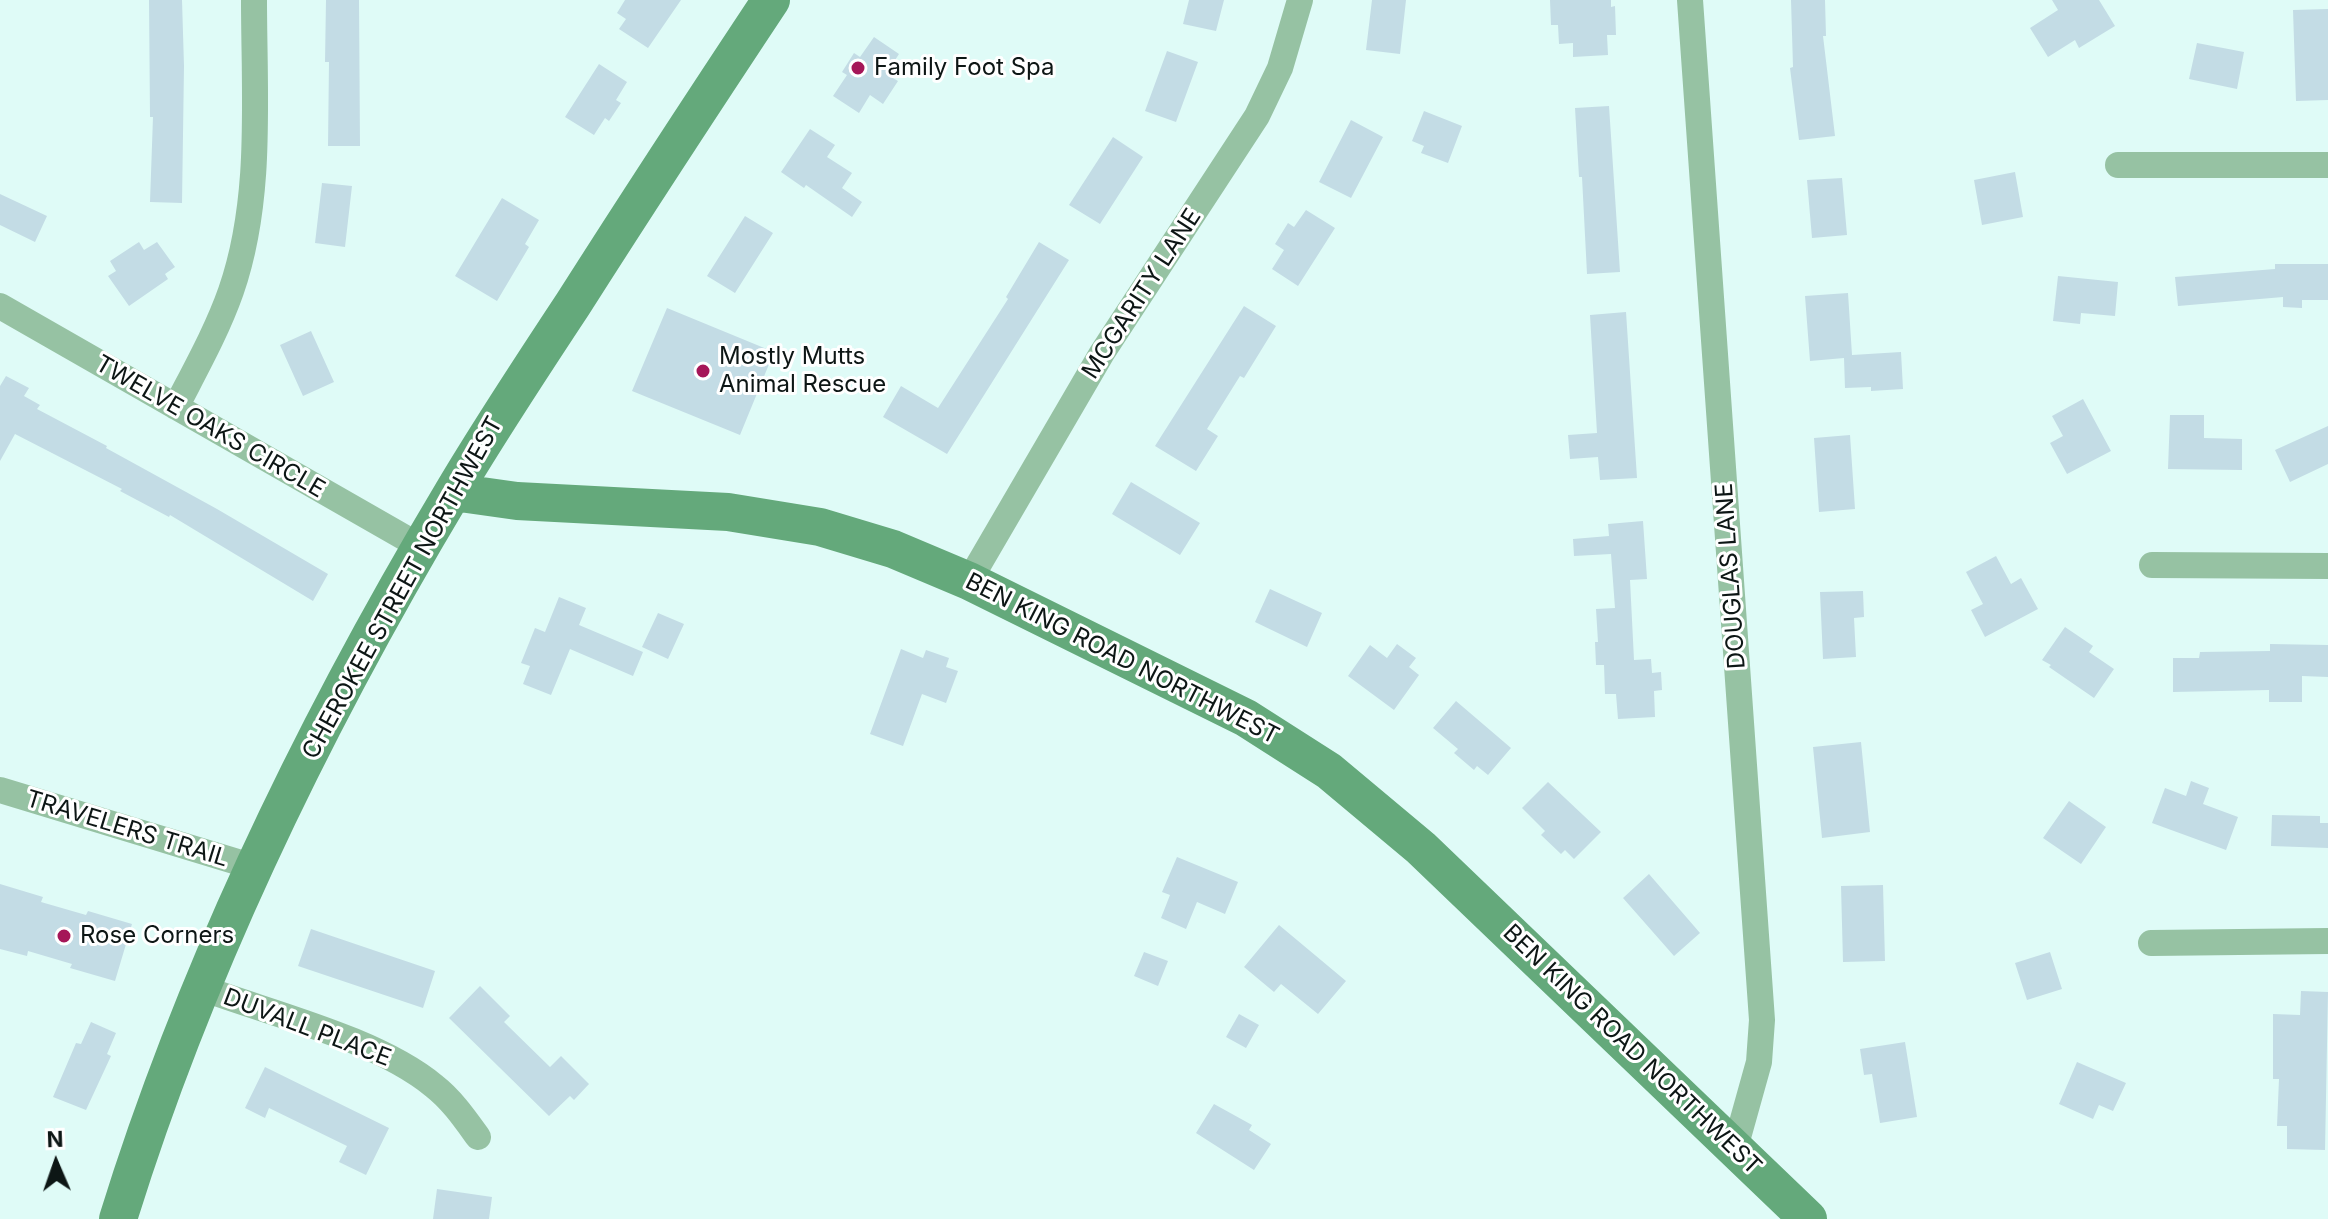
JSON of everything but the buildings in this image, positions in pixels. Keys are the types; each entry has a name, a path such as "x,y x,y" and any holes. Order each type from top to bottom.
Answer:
{"street":[{"path":"176,407 231,291 245,231 254,176 254,0"},
{"name":"CHEROKEE STREET NORTHWEST","path":"118,1219 152,1118 202,988 254,867 308,755 453,492 619,229 771,0"},
{"name":"MCGARITY LANE","path":"969,581 1102,353 1257,116 1280,68 1300,0"},
{"name":"DOUGLAS LANE","path":"1690,0 1762,1020 1759,1062 1735,1148"},
{"path":"2118,165 2328,165"},
{"name":"TWELVE OAKS CIRCLE","path":"0,306 421,547"},
{"name":"BEN KING ROAD NORTHWEST","path":"453,492 517,501 763,516 820,527 868,541 969,581 1246,718 1329,771 1421,848 1808,1219"},
{"path":"2152,565 2328,566"},
{"name":"TRAVELERS TRAIL","path":"0,790 254,867"},
{"path":"2151,943 2328,941"},
{"name":"DUVALL PLACE","path":"202,988 352,1041 408,1068 446,1097 478,1137"}],"place":[{"name":"Family Foot Spa","path":"858,68"},
{"name":"Mostly Mutts Animal Rescue","path":"703,371"},
{"name":"Rose Corners","path":"64,936"}]}
